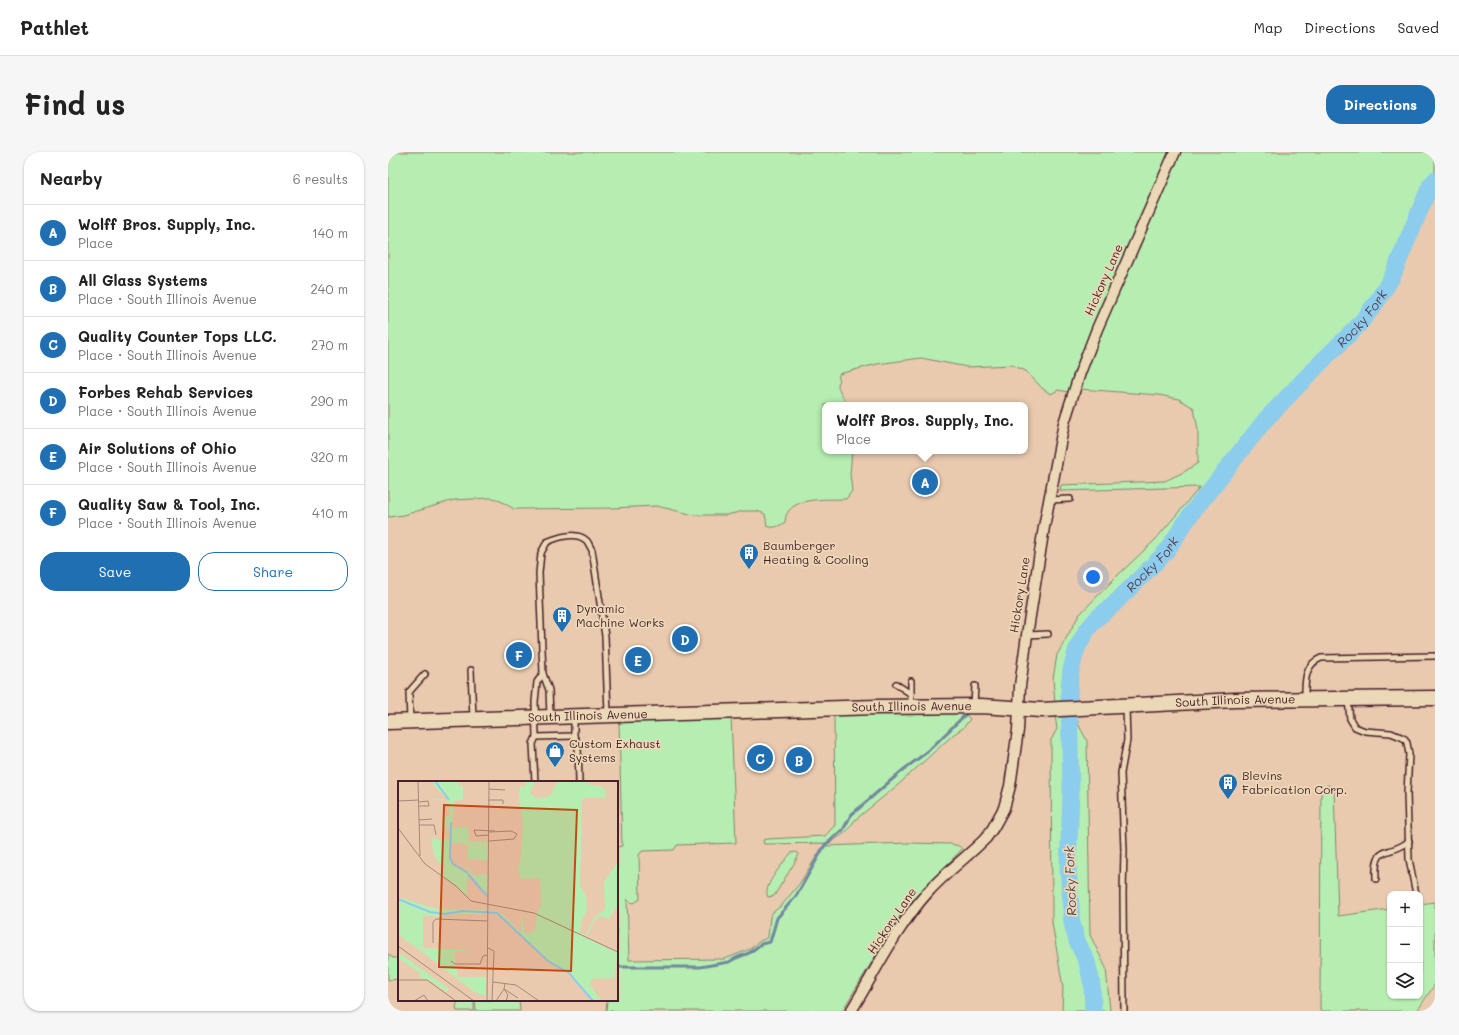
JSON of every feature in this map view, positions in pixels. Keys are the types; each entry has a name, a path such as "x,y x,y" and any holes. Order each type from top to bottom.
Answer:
{"main road":[{"name":"South Illinois Avenue","path":"388,722 608,715 911,700 974,706 1046,710 1235,700 1435,698"}],"street":[{"name":"Hickory Lane","path":"851,1011 901,928 922,899 936,884 980,844 993,828 1004,808 1010,786 1027,635 1049,500 1064,423 1080,373 1097,330 1175,152"}],"lane":[{"path":"1049,500 1070,499"},
{"path":"550,717 549,690 543,674 539,573 541,553 547,542 558,537 580,536 588,542 592,550 605,636 608,715"},
{"path":"1027,635 1048,634"},
{"path":"1305,700 1307,672 1310,665 1315,660 1321,658 1435,656"},
{"path":"472,670 473,719"},
{"path":"410,721 409,692 425,674"},
{"path":"535,781 533,744 536,737 535,702 537,682 543,674"},
{"path":"911,681 911,700"},
{"path":"896,684 911,700"},
{"path":"974,686 974,706"},
{"path":"1348,699 1350,719 1355,727 1365,731 1391,733 1405,739 1407,743 1409,754 1407,793 1409,859 1415,891"},
{"path":"1124,1011 1124,850 1121,773 1127,740 1126,706"},
{"path":"574,716 574,736 578,745 580,781"},
{"path":"536,737 574,736"},
{"path":"1376,879 1376,862 1378,856 1385,851 1400,847 1409,841"}],"green space":[{"path":"388,152 1170,152 1092,328 1079,359 1069,392 1058,390 1051,394 1043,389 1026,371 1012,365 967,367 921,358 877,364 839,374 838,387 846,402 822,402 822,454 852,454 850,474 852,491 846,499 819,500 800,503 792,507 787,513 785,522 774,527 767,526 765,514 757,511 744,511 726,515 694,515 657,506 514,509 497,499 490,498 454,500 404,515 388,517"},
{"path":"1180,152 1435,152 1435,180 1430,186 1392,277 1376,303 1357,327 1266,419 1191,514 1165,553 1112,606 1098,617 1087,630 1077,648 1071,670 1070,703 1055,703 1053,679 1057,655 1079,615 1155,540 1200,487 1060,491 1061,485 1165,481 1198,463 1198,430 1194,408 1179,399 1159,395 1080,389 1097,342"},
{"path":"966,711 966,715 970,719 963,728 954,734 899,784 855,820 846,832 830,843 764,844 763,840 768,839 825,836 835,825 834,714"},
{"path":"1077,714 1079,725 1087,741 1090,935 1106,968 1110,1011 1062,1011 1063,988 1052,922 1051,740 1057,729 1055,715"},
{"path":"731,716 736,843 677,845 674,850 642,851 639,855 640,899 634,903 627,899 629,960 725,959 750,949 768,937 770,917 772,913 782,905 800,883 821,849 825,846 908,843 951,844 959,846 962,849 907,906 842,1011 606,1011 607,1001 618,1001 618,847 622,846 619,720"},
{"path":"1328,785 1334,789 1338,916 1387,909 1387,999 1423,999 1423,904 1435,902 1435,984 1417,1011 1320,1011 1321,789"},
{"path":"796,852 799,854 795,862 774,896 768,897 768,886 771,880 791,853"},
{"path":"388,954 393,958 398,958 398,979 388,980"},
{"path":"458,1001 474,1001 474,1011 457,1011 456,1008"},
{"path":"475,1001 519,1001 520,1011 476,1011"}],"waterway":[{"name":"Rocky Fork","path":"1093,1011 1092,984 1087,962 1077,941 1072,923 1068,868 1071,795 1069,689 1071,670 1077,648 1087,630 1098,617 1112,606 1165,553 1191,514 1266,419 1357,327 1376,303 1392,277 1430,186 1435,180"},
{"path":"825,845 843,830 851,815 903,770 927,752 967,713"},
{"path":"618,967 700,967 729,962 749,953 761,944 770,942 777,918 796,896 825,845"}],"place":[{"name":"Wolff Bros. Supply, Inc.","path":"925,482"},
{"name":"Baumberger Heating & Cooling","path":"749,570"},
{"name":"Dynamic Machine Works","path":"562,633"},
{"name":"Forbes Rehab Services","path":"685,639"},
{"name":"Quality Saw & Tool, Inc.","path":"519,655"},
{"name":"Air Solutions of Ohio","path":"638,660"},
{"name":"Quality Counter Tops LLC.","path":"760,758"},
{"name":"All Glass Systems","path":"799,760"},
{"name":"Custom Exhaust Systems","path":"555,768"},
{"name":"Blevins Fabrication Corp.","path":"1228,800"}]}
